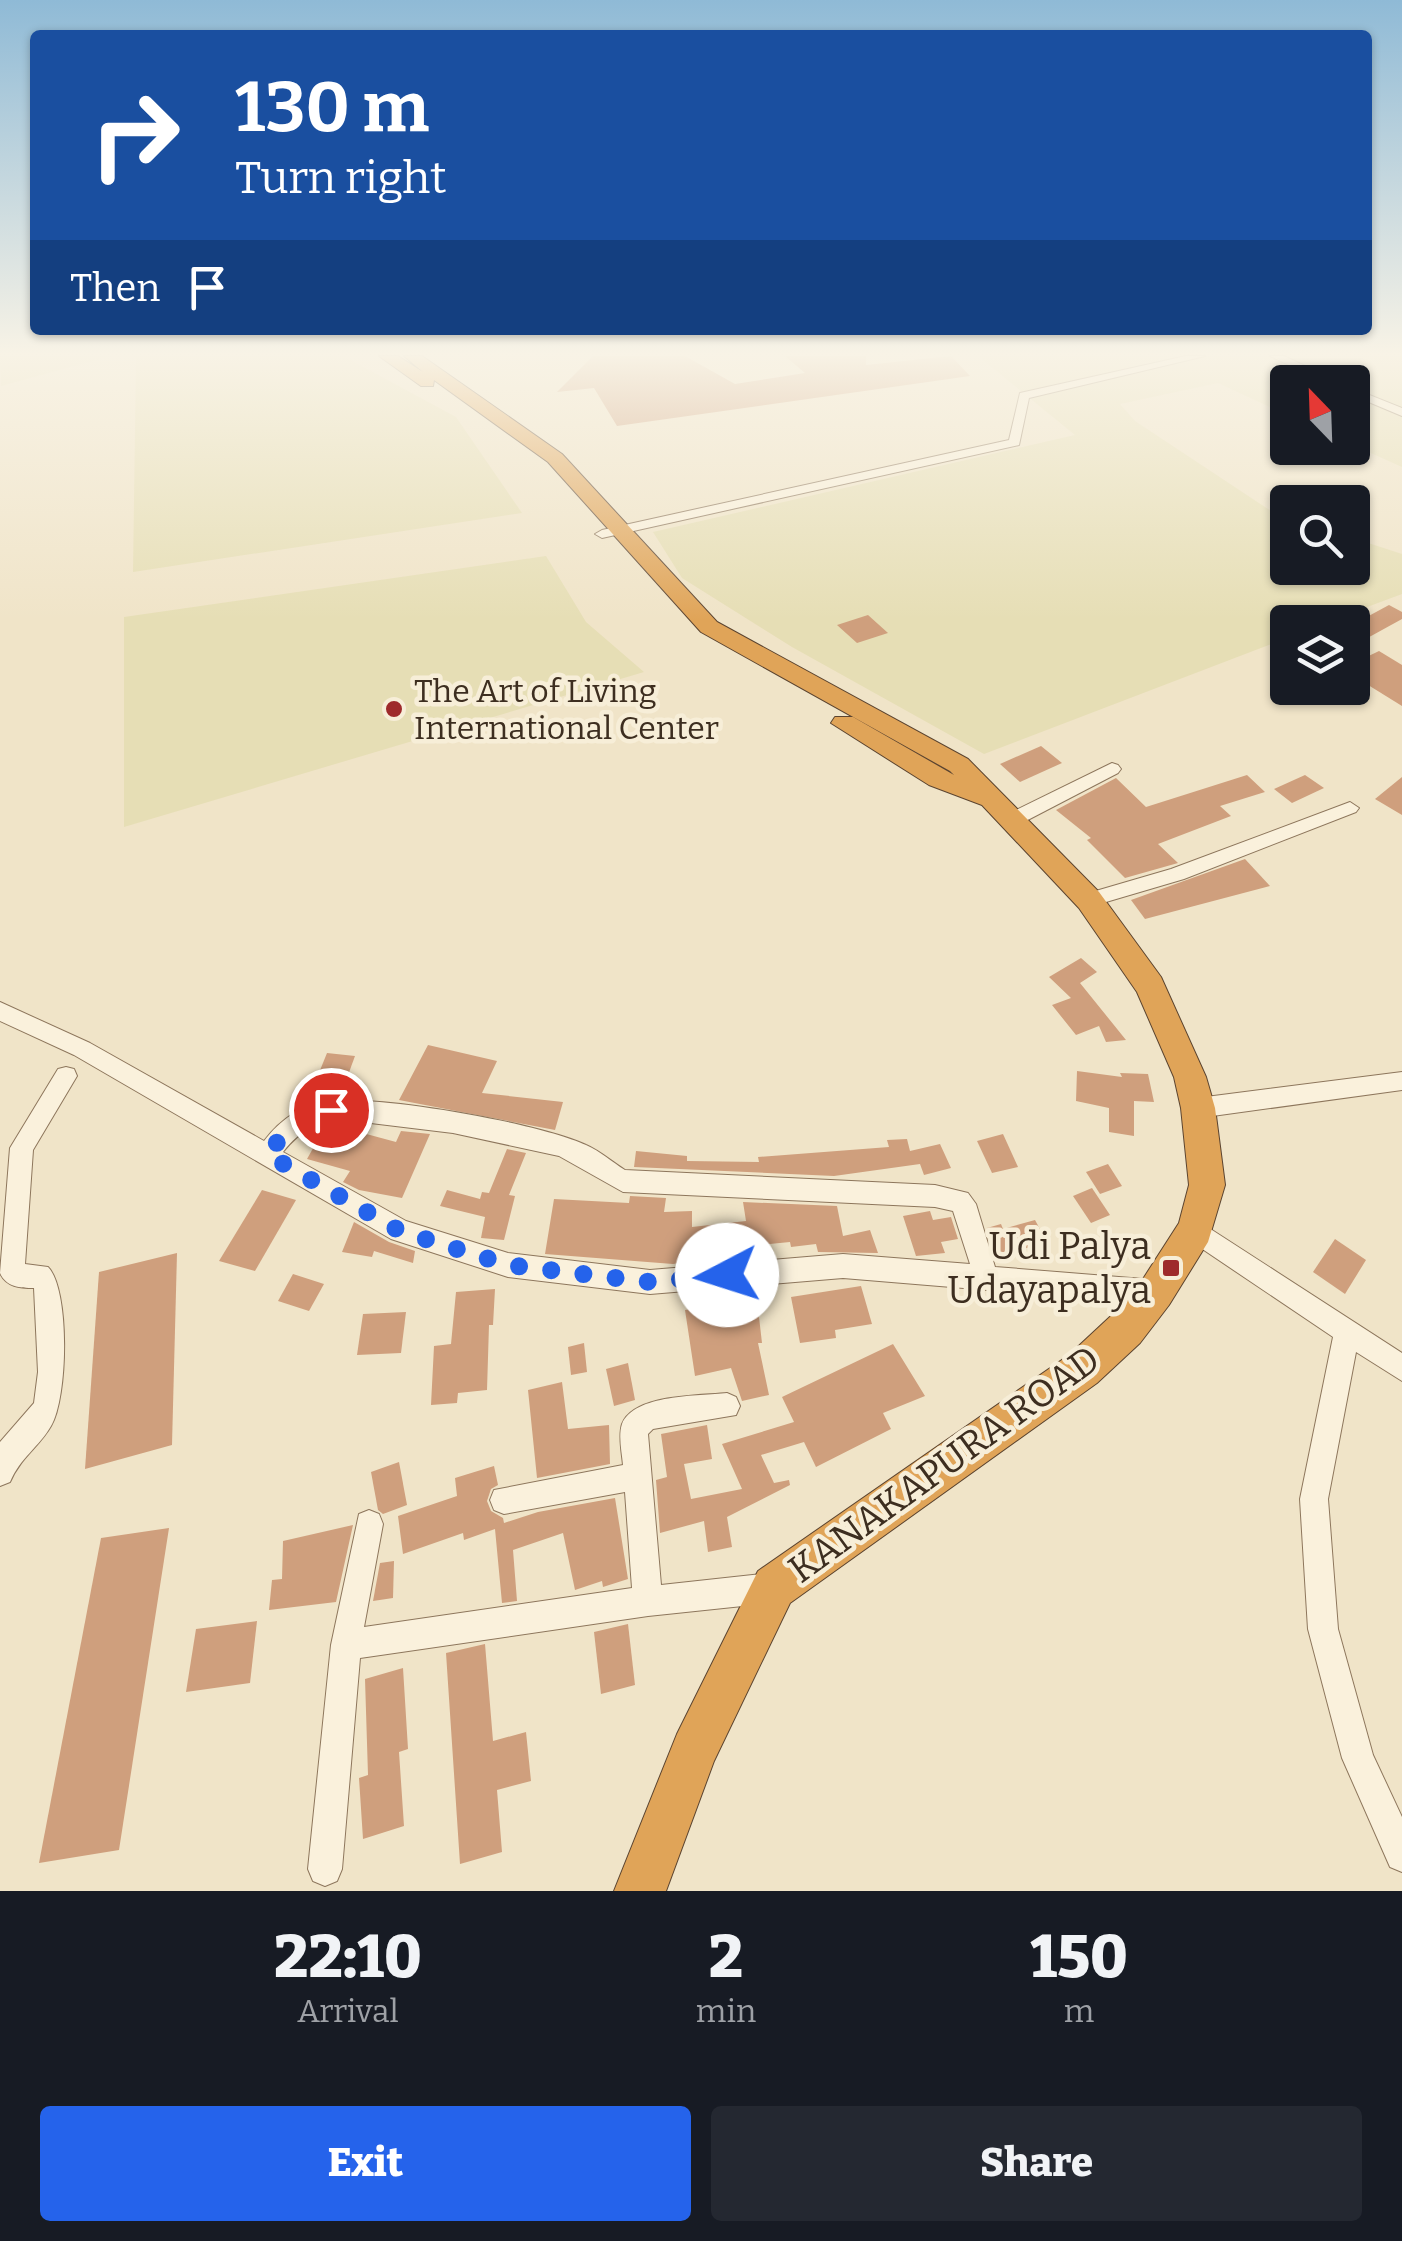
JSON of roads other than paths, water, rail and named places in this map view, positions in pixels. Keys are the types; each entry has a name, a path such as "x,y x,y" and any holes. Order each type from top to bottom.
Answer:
{"highway":[{"name":"KANAKAPURA ROAD","path":"514,444 540,462 612,532"},
{"name":"KANAKAPURA ROAD","path":"535,444 554,458 612,532 671,618 928,774 1005,811 1089,900 1150,986 1190,1077 1198,1108 1206,1186 1195,1230 1156,1292 1126,1329 1083,1369 774,1587 694,1751 640,1891"}],"street":[{"path":"612,532 1005,444"},
{"path":"1005,811 1112,769"},
{"path":"1089,900 1177,874 1350,808"},
{"path":"0,1011 82,1048 400,1231 508,1265 650,1282 842,1266 1156,1292"},
{"path":"0,1469 44,1413 50,1390 46,1283 40,1276 15,1275 12,1266 22,1148 66,1076"},
{"path":"1198,1108 1402,1081"},
{"path":"268,1155 284,1130 307,1116 331,1110 366,1112 552,1143 580,1153 623,1181 935,1196 960,1201 968,1212 986,1279"},
{"path":"1195,1230 1402,1368"},
{"path":"1347,1331 1314,1499 1323,1629 1358,1758 1402,1855"},
{"path":"648,1601 634,1429 648,1416 727,1406"},
{"path":"0,1440 0,1469"},
{"path":"504,1500 638,1476"},
{"path":"326,1869 346,1645 369,1524"},
{"path":"346,1645 648,1601 774,1587"}],"place":[{"name":"The Art of Living International Center","path":"394,709"},
{"name":"Udi Palya Udayapalya","path":"1171,1268"}]}
